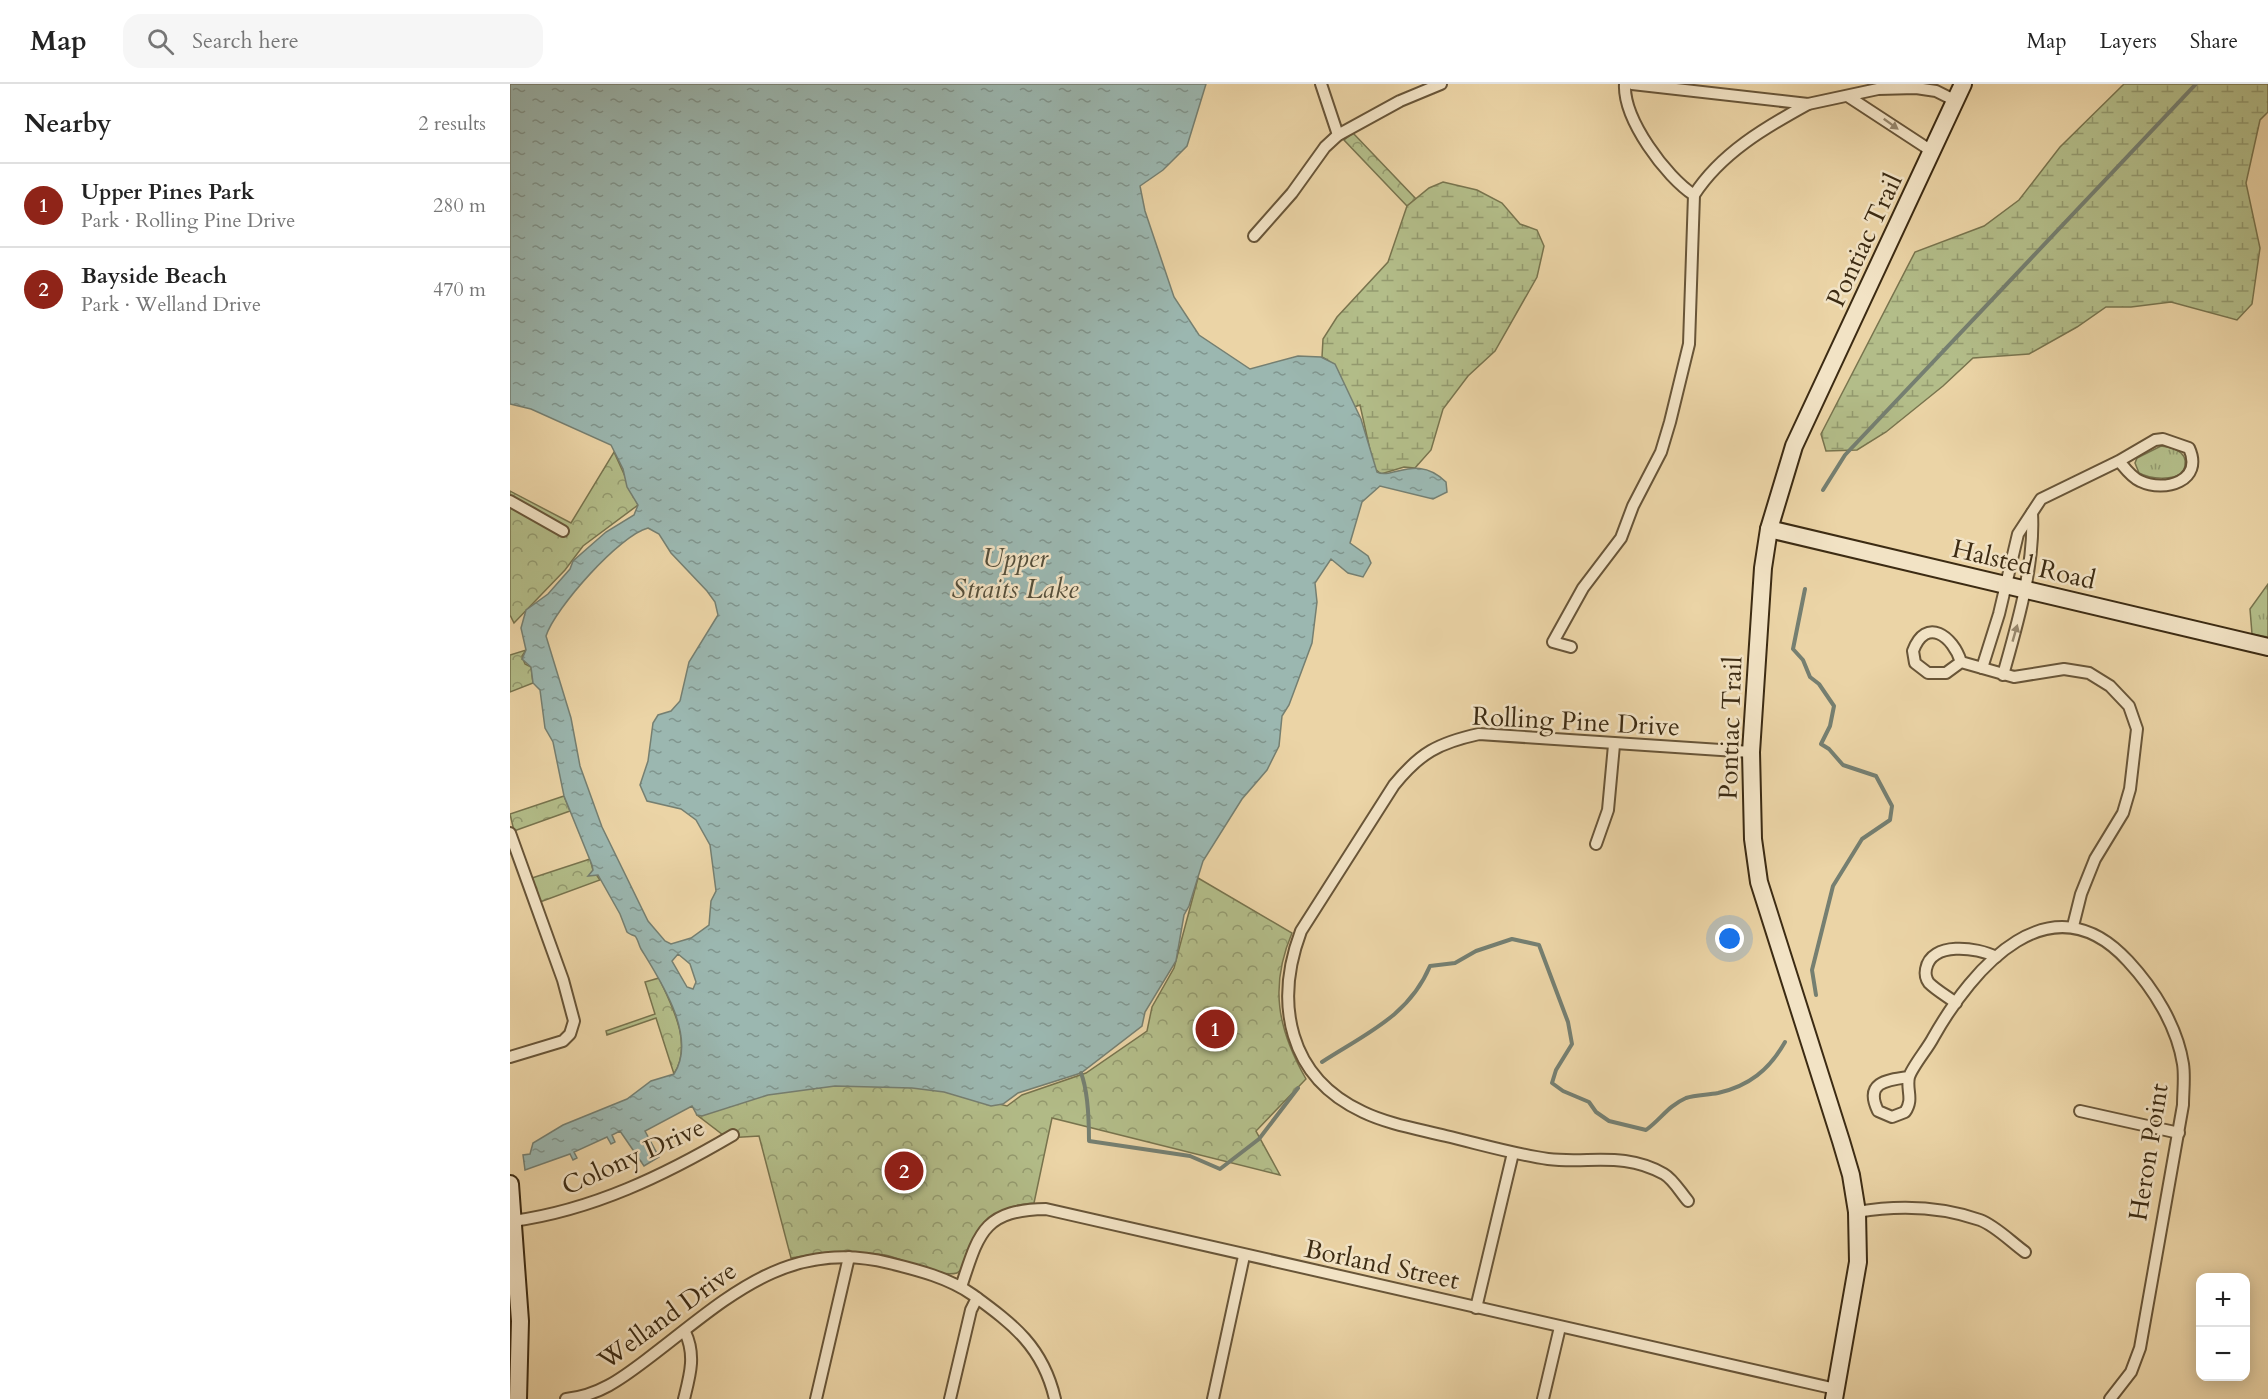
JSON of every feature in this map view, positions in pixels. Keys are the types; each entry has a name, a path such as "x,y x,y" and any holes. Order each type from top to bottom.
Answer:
{"main road":[{"name":"Pontiac Trail","path":"1835,1394 1858,1262 1857,1212 1851,1175 1841,1141 1759,882 1753,839 1751,752 1763,568 1769,529 1794,446 1963,84"},
{"name":"Halsted Road","path":"1769,529 2268,647"},
{"path":"510,1184 512,1244 520,1321 519,1399"}],"street":[{"path":"1321,84 1338,135"},
{"path":"1254,236 1292,193 1325,147 1338,135 1400,101 1441,84"},
{"path":"1625,84 1628,106 1644,137 1670,174 1695,195"},
{"path":"1632,84 1808,104 1878,89 1916,88 1936,91 1956,101"},
{"path":"1849,97 1933,152"},
{"path":"1571,647 1553,642 1583,588 1621,538 1633,506 1661,452 1670,422 1689,344 1695,195 1739,147 1766,127 1808,104"},
{"path":"1982,668 2018,534 2041,499 2119,461 2155,440 2163,439 2189,448 2192,464 2185,480 2176,484 2164,485 2138,481 2119,461"},
{"path":"510,501 563,531"},
{"path":"2003,675 2025,591 2033,534 2032,513"},
{"path":"1934,633 1952,640 1961,662 1946,673 1928,673 1915,663 1913,651 1924,636 1934,633"},
{"path":"1909,1077 1956,1003 2013,941 2036,930 2073,926 2081,894 2095,859 2123,813 2133,766 2137,729 2129,706 2110,686 2089,673 2064,669 2025,677 2003,675 1961,662"},
{"name":"Rolling Pine Drive","path":"1688,1201 1666,1174 1635,1163 1609,1158 1550,1159 1513,1153 1397,1124 1363,1112 1320,1082 1305,1065 1292,1033 1287,1003 1292,954 1301,931 1394,785 1410,765 1431,749 1479,734 1614,745 1751,752"},
{"path":"1596,844 1608,810 1614,745"},
{"path":"510,832 563,981 574,1021 570,1034 563,1041 510,1057"},
{"name":"Heron Point","path":"2073,926 2093,933 2127,959 2149,986 2172,1026 2183,1064 2179,1133 2158,1235 2140,1348 2131,1372 2110,1399"},
{"path":"1956,1003 1928,982 1926,974 1929,960 1934,955 1949,950 1968,949 1996,957"},
{"path":"2080,1111 2179,1133"},
{"name":"Colony Drive","path":"513,1221 561,1213 591,1204 661,1174 733,1135"},
{"path":"1476,1308 1513,1153"},
{"path":"1857,1212 1899,1207 1945,1211 1982,1221 2025,1252"},
{"name":"Borland Street","path":"962,1287 979,1239 987,1227 1000,1215 1025,1209 1068,1213 1244,1256 1560,1327 1835,1394"},
{"path":"1212,1399 1244,1256"},
{"path":"816,1399 849,1257"},
{"name":"Welland Drive","path":"566,1399 600,1391 685,1332 717,1303 752,1280 786,1266 849,1257 918,1270 962,1287 1025,1336 1043,1362 1055,1399"},
{"path":"950,1399 971,1310 977,1298"},
{"path":"1543,1399 1560,1327"},
{"path":"684,1399 692,1364 692,1346 685,1332"},
{"path":"510,1398 519,1399"}],"green space":[{"path":"2124,84 2268,84 2268,112 2260,120 2246,183 2260,248 2252,304 2237,320 2171,302 2131,307 2106,307 2077,327 2029,354 1973,358 1943,386 1886,432 1857,450 1826,451 1821,434 1915,252 1984,226 2019,200 2060,147"},
{"path":"1353,133 1416,199 1407,206 1344,140"},
{"path":"1443,182 1477,190 1502,203 1520,224 1537,230 1544,246 1537,277 1495,351 1468,376 1443,409 1431,450 1415,468 1404,467 1381,474 1374,468 1360,405 1354,407 1338,372 1329,361 1322,357 1323,339 1337,317 1388,262 1407,206 1429,188"},
{"path":"2161,446 2177,450 2184,456 2183,472 2173,477 2161,478 2139,473 2135,463 2137,458"},
{"path":"614,452 638,505 583,546 565,570 514,623 510,615 510,491 571,523"},
{"path":"2268,584 2268,637 2252,634 2250,609"},
{"path":"526,650 522,656 525,664 531,667 533,683 510,692 510,655"},
{"path":"564,796 570,811 514,831 510,814"},
{"path":"590,859 593,870 600,880 540,902 532,878"},
{"path":"1198,878 1292,933 1281,972 1280,1008 1289,1043 1306,1079 1256,1131 1280,1175 1052,1118 1034,1203 1005,1209 986,1222 962,1269 957,1273 941,1273 893,1257 873,1253 838,1252 791,1258 759,1136 727,1138 697,1115 781,1090 873,1073 1007,1106 1022,1095 1086,1073 1147,1031 1152,1007 1174,968"},
{"path":"659,978 674,1013 681,1038 682,1050 674,1074 656,1018 607,1035 606,1031 655,1014 645,982"}],"water":[{"name":"Upper Straits Lake","path":"510,84 1206,84 1187,146 1163,170 1140,186 1145,211 1174,297 1199,335 1250,369 1298,356 1321,357 1335,364 1361,419 1377,472 1383,474 1406,469 1425,469 1446,482 1447,492 1433,499 1380,486 1362,502 1350,543 1368,556 1371,563 1363,577 1348,573 1331,559 1315,583 1317,602 1312,643 1289,705 1282,716 1279,746 1267,770 1242,799 1203,861 1184,915 1176,961 1145,1012 1142,1026 1081,1073 1018,1093 1003,1104 991,1106 944,1092 912,1088 835,1086 768,1095 702,1116 697,1115 692,1106 645,1131 659,1157 644,1166 620,1131 612,1135 615,1142 611,1144 607,1137 574,1152 577,1158 573,1160 570,1154 525,1170 523,1155 530,1154 533,1143 563,1125 627,1099 651,1081 674,1074 680,1059 682,1043 674,1009 658,976 635,936 627,932 620,914 598,875 588,876 593,870 592,865 564,796 553,742 545,728 540,690 533,683 531,667 522,659 526,650 521,628 526,610 548,594 570,569 573,561 606,532 634,515 638,505 627,487 623,469 611,445 531,409 510,404","holes":["648,528 659,534 671,553 707,591 715,602 718,615 689,662 680,701 671,711 658,715 653,723 648,761 640,785 647,801 681,809 696,820 710,845 716,891 711,901 709,925 691,938 671,944 665,941 648,921 602,827 580,766 571,718 546,636 562,608 590,574 622,544","678,954 690,964 696,982 693,989 687,987 672,961"]}],"waterway":[{"path":"1823,490 1845,455 2196,84"},
{"path":"1805,589 1793,649 1803,660 1810,677 1819,684 1834,706 1830,726 1821,744 1829,749 1843,765 1876,776 1892,806 1890,820 1862,839 1833,886 1812,970 1816,995"},
{"path":"1322,1062 1370,1033 1398,1011 1421,983 1430,966 1455,963 1476,951 1512,939 1539,945 1568,1022 1572,1044 1556,1070 1552,1083 1563,1091 1589,1102 1596,1112 1609,1121 1646,1130 1674,1105 1686,1098 1718,1093 1749,1081 1765,1069 1785,1042"},
{"path":"1081,1073 1087,1098 1089,1141 1190,1156 1220,1169 1259,1139 1298,1088"}],"place":[{"name":"Upper Pines Park","path":"1215,1029"},
{"name":"Bayside Beach","path":"904,1171"}]}
